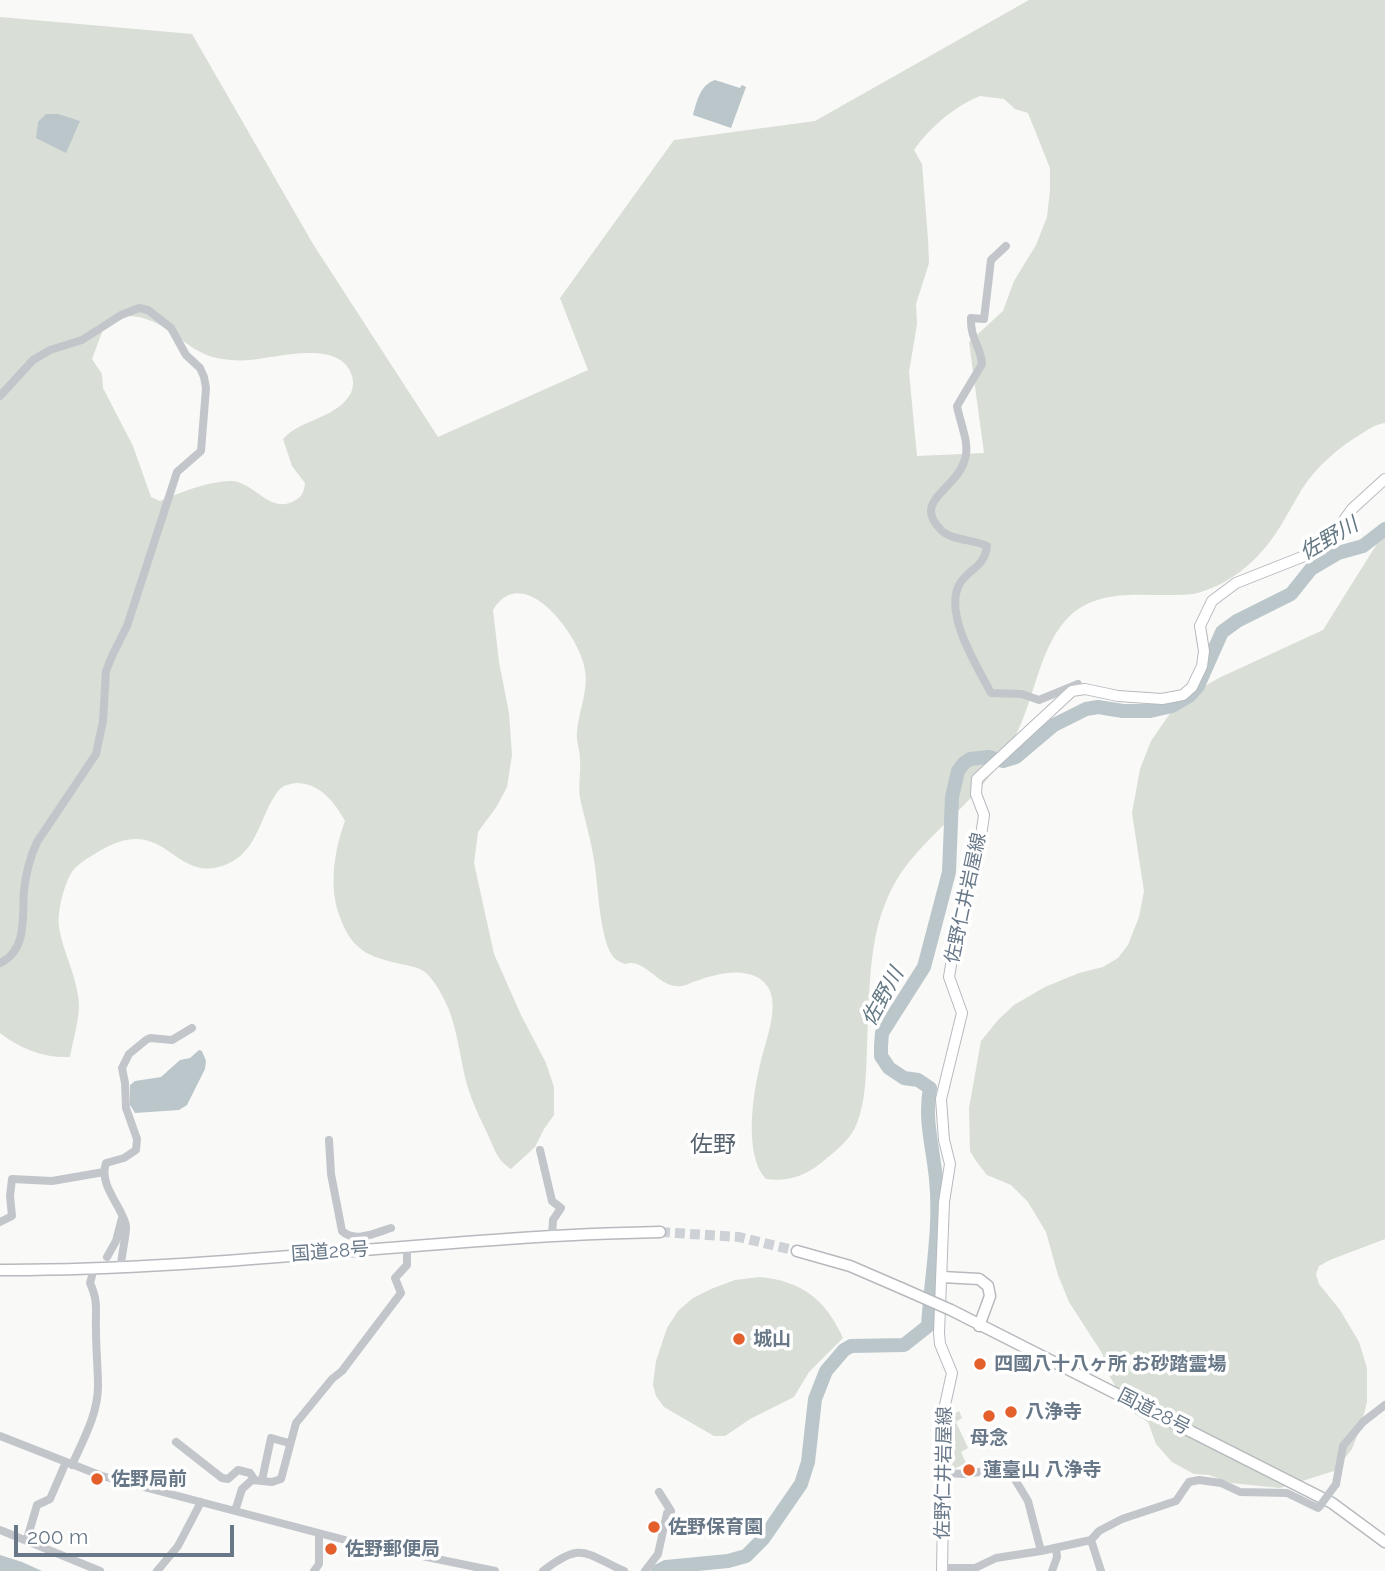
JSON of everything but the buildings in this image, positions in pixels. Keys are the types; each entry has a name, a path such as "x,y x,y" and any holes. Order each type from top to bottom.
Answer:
{"highway":[{"name":"国道28号","path":"0,1269 224,1260 660,1232"},
{"name":"国道28号","path":"797,1251 850,1266 950,1310 1332,1503 1385,1542"},
{"path":"942,1277 979,1279 988,1286 990,1296 979,1326"}],"main road":[{"path":"1080,689 1118,696 1162,699 1183,695 1192,687 1202,666 1204,651 1200,626 1212,601 1236,583 1312,553 1332,537 1352,509 1385,479"},
{"name":"佐野仁井岩屋線","path":"942,1569 944,1405 952,1373 940,1344 944,1202 950,1164 944,1140 941,1091 962,1013 949,977 962,906 978,857 984,815 976,796 975,785 980,774 1065,695 1080,689"}],"street":[{"path":"1006,246 991,260 984,319 971,318 970,327 982,364 957,406 966,457 955,479 930,506 942,531 952,537 978,541 987,546 986,558 958,587 956,612 960,629 991,693 1022,694 1039,699 1077,684 1080,689"},
{"path":"0,396 33,360 50,350 82,340 121,315 139,308 148,310 171,328 186,355 200,368 206,387 201,451 177,472 128,626 106,671 103,721 96,754 37,842 26,878 20,940 12,956 0,963"},
{"path":"121,1265 127,1226 104,1172 106,1163 124,1158 136,1150 137,1139 126,1108 122,1068 129,1054 150,1038 172,1040 192,1028"},
{"path":"328,1140 331,1174 342,1231 347,1236 357,1238 391,1228"},
{"path":"540,1150 552,1201 561,1208 553,1220 552,1237"},
{"path":"0,1222 12,1216 12,1179 52,1181 104,1172"},
{"path":"107,1257 116,1241 122,1218"},
{"path":"176,1442 222,1478 228,1479 238,1470 250,1473 258,1480 276,1482 281,1479 296,1423 332,1379 342,1371 401,1293 395,1278 407,1265 407,1247"},
{"path":"27,1539 37,1505 50,1499 90,1426 98,1387 98,1309 97,1298 90,1283 92,1276"},
{"path":"942,1569 975,1568 996,1558 1091,1540 1099,1531 1122,1519 1175,1501 1189,1482 1199,1480 1222,1483 1240,1492 1287,1493 1318,1508 1336,1484 1343,1446 1363,1422 1385,1405"},
{"path":"0,1436 102,1476 319,1534 495,1571"},
{"path":"235,1511 242,1489 258,1480 271,1438 289,1443"},
{"path":"943,1473 965,1474 1008,1468 1028,1501 1041,1551"},
{"path":"645,1571 658,1554 667,1513 671,1511 659,1492"},
{"path":"157,1571 178,1546 201,1503"},
{"path":"0,1530 100,1571"},
{"path":"314,1571 318,1564 319,1534"},
{"path":"1091,1540 1101,1571"},
{"path":"1052,1571 1057,1557 1056,1548"},
{"path":"543,1571 563,1556 580,1551 624,1571"}],"shaded area":[{"path":"1029,0 1385,0 1385,423 1353,439 1321,465 1302,489 1283,523 1261,553 1230,578 1193,594 1108,597 1078,609 1065,621 1048,648 1019,730 1006,752 978,790 909,862 885,904 872,956 864,1096 857,1123 846,1140 821,1163 802,1175 781,1180 766,1179 754,1155 752,1122 755,1089 773,1009 772,996 767,986 758,978 743,973 725,973 683,986 673,986 639,965 625,964 612,955 602,925 594,857 579,793 580,755 577,730 585,687 585,670 581,656 562,623 549,608 534,598 519,593 505,597 493,610 509,713 512,755 507,787 478,832 474,863 494,954 546,1063 554,1087 554,1115 535,1147 511,1169 497,1154 473,1102 452,1019 434,982 419,969 366,953 346,931 337,908 334,883 335,857 345,821 326,796 306,784 293,783 281,788 272,800 252,842 236,859 225,865 207,868 192,866 154,843 139,839 121,841 78,865 67,881 59,915 61,937 76,983 79,1004 70,1057 33,1051 0,1033 0,17 192,34 313,244 438,437 588,370 560,298 674,140 815,121","holes":["980,96 1004,99 1015,109 1028,113 1050,168 1047,217 1036,245 1014,281 1003,311 969,342 984,453 917,456 909,372 917,324 916,304 929,263 922,164 914,150 943,118","128,316 154,322 194,349 217,358 245,360 306,353 335,357 346,364 353,381 349,396 343,404 290,432 283,439 292,466 305,483 299,498 285,504 277,503 246,485 229,481 203,485 160,501 151,497 133,446 103,388 102,374 92,359 104,327"]},
{"path":"715,80 740,88 742,85 746,87 731,128 693,115 703,90"},
{"path":"46,114 58,114 80,121 66,153 36,138 38,122"},
{"path":"1385,531 1385,1239 1330,1260 1319,1266 1316,1274 1319,1284 1340,1310 1359,1342 1367,1368 1367,1402 1352,1449 1334,1471 1280,1488 1231,1483 1209,1475 1194,1474 1172,1462 1156,1444 1148,1422 1130,1411 1110,1377 1102,1353 1069,1302 1046,1232 1028,1202 1011,1185 987,1175 970,1151 969,1108 981,1041 998,1020 1014,1005 1045,987 1079,973 1103,967 1118,958 1128,945 1139,917 1144,891 1132,813 1140,769 1151,741 1171,712 1188,695 1221,677 1323,630"},
{"path":"199,1050 206,1061 205,1069 187,1105 179,1110 135,1113 130,1105 130,1085 135,1081 161,1077 180,1060 190,1058"},
{"path":"760,1277 788,1283 811,1295 829,1313 843,1338 809,1372 794,1397 750,1419 725,1436 714,1436 664,1407 656,1396 653,1385 656,1361 667,1328 678,1311 693,1298 735,1280"},
{"path":"959,1411 962,1418 956,1422 968,1448 961,1452 966,1463 954,1469 948,1468 950,1416"},
{"path":"0,1555 22,1562 42,1571 0,1571"}],"waterway":[{"name":"佐野川","path":"658,1571 666,1567 728,1561 746,1556 763,1539 801,1484 808,1462 815,1399 826,1371 844,1350 851,1346 904,1345 928,1326 937,1216 936,1179 928,1122 930,1088 918,1080 904,1078 889,1068 881,1056 881,1046 882,1033 924,967 949,872 952,797 958,771 970,759 989,757 1003,761 1016,757 1054,725 1086,709 1098,707 1150,711 1172,706 1189,696 1198,686 1222,632 1237,621 1291,594 1311,569 1338,553 1363,546 1385,529"}],"tunnel":[{"path":"660,1232 739,1237 797,1251"}],"place":[{"name":"城山","path":"739,1339"},
{"name":"四國八十八ヶ所 お砂踏霊場","path":"980,1364"},
{"name":"八浄寺","path":"1011,1412"},
{"name":"母念","path":"989,1416"},
{"name":"蓮臺山 八浄寺","path":"969,1470"},
{"name":"佐野局前","path":"97,1479"},
{"name":"佐野保育園","path":"654,1527"},
{"name":"佐野郵便局","path":"331,1549"}],"district":[{"name":"佐野","path":"713,1145"}]}
